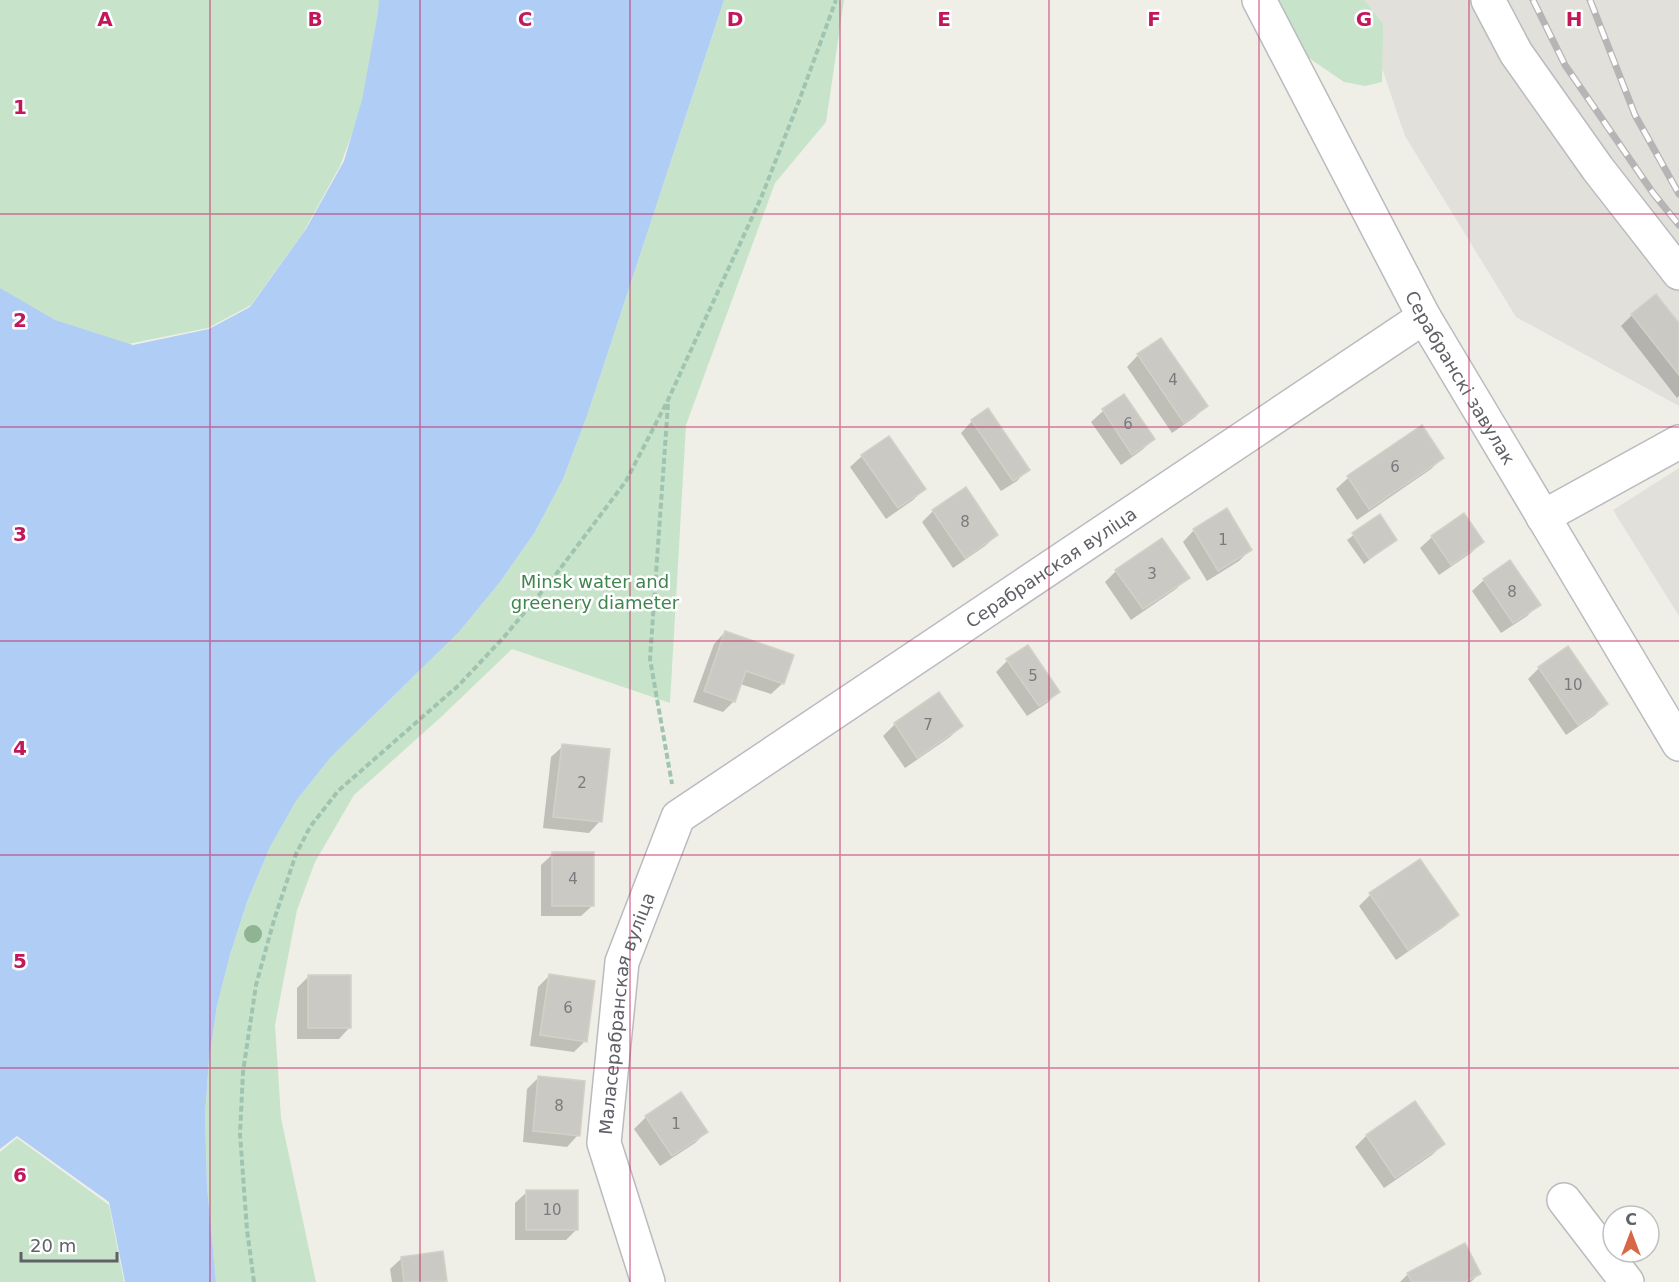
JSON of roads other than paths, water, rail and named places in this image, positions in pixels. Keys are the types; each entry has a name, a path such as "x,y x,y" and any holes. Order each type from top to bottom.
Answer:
{"street":[{"name":"Серабранскі завулак","path":"1259,0 1424,317 1679,744"},
{"path":"1488,0 1523,62 1598,169 1679,273"},
{"name":"Серабранская вуліца","path":"678,817 1424,317"},
{"path":"1543,517 1679,442"},
{"name":"Маласерабранская вуліца","path":"648,1282 603,1143 622,962 678,817"},
{"path":"1564,1200 1627,1282"}],"water":[{"path":"379,0 724,0 587,416 563,479 535,532 500,582 459,632 330,758 296,801 270,847 247,902 217,1006 209,1060 205,1115 207,1186 216,1282 125,1282 109,1202 17,1136 0,1149 0,288 55,320 133,345 209,329 250,307 306,229 344,161 362,100"}],"railway":[{"path":"1533,0 1565,65 1653,193 1679,225"},
{"path":"1590,0 1635,115 1679,194"}],"park label":[{"name":"Minsk water and greenery diameter","path":"595,591"}]}
